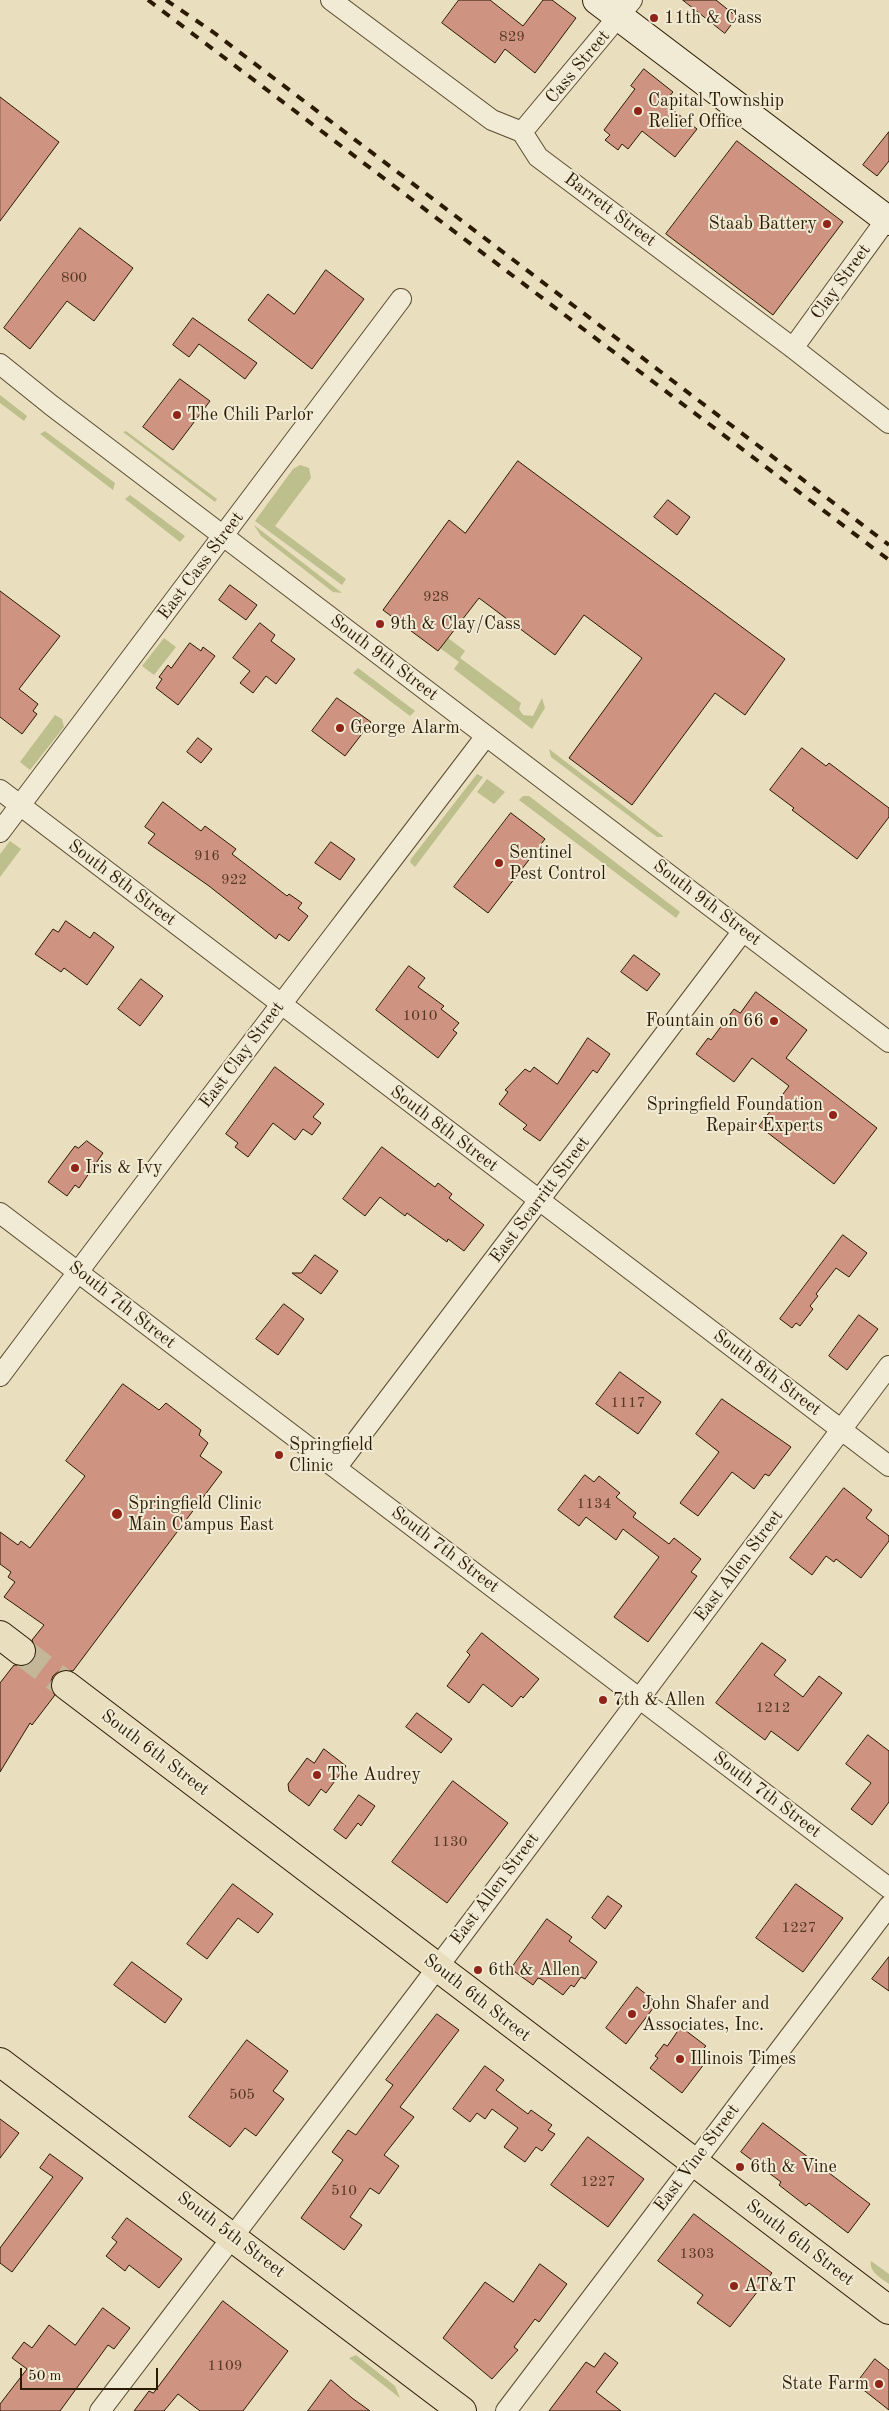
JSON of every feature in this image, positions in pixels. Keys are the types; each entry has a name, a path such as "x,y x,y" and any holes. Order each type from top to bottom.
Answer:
{"main road":[{"name":"South 6th Street","path":"66,1686 889,2310"},
{"name":"South 5th Street","path":"0,2062 462,2411"}],"street":[{"path":"331,0 492,120 522,132"},
{"path":"597,0 626,9 888,219"},
{"name":"Cass Street","path":"522,132 626,9"},
{"name":"Barrett Street","path":"522,132 538,157 793,348 889,423"},
{"name":"Clay Street","path":"793,348 888,219"},
{"name":"East Cass Street","path":"0,832 224,537 401,299"},
{"name":"South 9th Street","path":"0,364 58,411 889,1042"},
{"name":"East Clay Street","path":"0,1376 486,736"},
{"name":"South 8th Street","path":"0,790 889,1466"},
{"name":"East Scarritt Street","path":"336,1468 743,931"},
{"name":"South 7th Street","path":"0,1212 889,1888"},
{"name":"East Allen Street","path":"100,2411 889,1366"},
{"name":"East Vine Street","path":"506,2411 889,1906"}],"green space":[{"path":"0,395 27,416 24,421 0,403"},
{"path":"45,431 115,483 113,490 40,434"},
{"path":"126,431 217,499 215,502 123,432"},
{"path":"300,465 309,468 311,478 275,526 346,579 342,585 255,521 293,469"},
{"path":"130,495 185,536 180,542 125,499"},
{"path":"254,525 342,593 333,592 261,536"},
{"path":"164,638 176,647 154,675 142,666"},
{"path":"448,638 465,651 460,658 521,703 519,709 523,715 533,716 542,698 545,708 532,729 454,669 459,662 440,648"},
{"path":"358,668 415,711 410,716 353,673"},
{"path":"55,715 62,719 64,727 30,770 20,762"},
{"path":"549,749 663,837 657,837 551,757"},
{"path":"477,774 483,777 415,867 410,862 411,859"},
{"path":"487,779 505,792 494,804 477,792"},
{"path":"523,796 529,796 680,912 676,918 519,800"},
{"path":"10,841 21,849 0,877 0,854"},
{"path":"871,2261 889,2274 889,2284 874,2272"},
{"path":"356,2355 395,2386 400,2398 349,2358"}],"building":[{"path":"459,0 490,0 523,26 543,0 552,0 576,18 535,73 505,49 495,63 442,23"},
{"path":"683,0 716,0 737,17 725,33"},
{"path":"644,69 673,92 664,103 697,129 675,157 642,131 628,149 622,144 618,150 605,140 610,135 604,130 635,89 631,86"},
{"path":"0,97 59,142 0,221"},
{"path":"889,132 889,161 877,176 863,165"},
{"path":"737,141 843,222 773,315 666,234"},
{"path":"80,228 133,268 94,321 67,301 30,349 4,328"},
{"path":"326,270 364,299 312,369 248,320 268,294 294,314"},
{"path":"193,318 257,363 245,379 199,344 189,357 173,345"},
{"path":"180,379 210,401 173,450 143,427"},
{"path":"518,461 785,659 745,715 715,693 632,805 569,758 642,658 584,615 555,655 479,598 438,651 383,610 449,520 465,533"},
{"path":"668,500 690,517 677,535 654,517"},
{"path":"230,585 257,605 246,620 219,600"},
{"path":"0,591 60,636 19,689 38,704 33,711 37,714 22,734 0,717"},
{"path":"260,623 275,635 271,641 295,659 276,684 266,676 253,693 240,683 250,671 233,658"},
{"path":"190,643 201,651 203,647 215,656 178,705 156,688 162,679 159,677 168,665 171,668"},
{"path":"337,698 371,722 345,756 312,731"},
{"path":"198,738 212,749 201,763 187,752"},
{"path":"802,748 826,766 829,763 889,808 889,817 857,859 792,810 794,808 770,790"},
{"path":"163,802 201,831 205,826 236,849 232,854 287,896 289,894 302,903 298,908 308,916 289,941 279,934 276,939 209,886 148,843 155,834 145,827"},
{"path":"511,813 545,839 488,913 454,887"},
{"path":"331,842 355,859 340,880 315,863"},
{"path":"66,921 90,938 94,932 114,947 87,985 64,968 61,972 35,954 53,929 58,932"},
{"path":"634,955 660,974 647,991 621,972"},
{"path":"409,966 425,978 418,987 444,1006 441,1009 459,1023 453,1030 457,1033 438,1058 376,1010"},
{"path":"141,979 163,996 140,1026 118,1009"},
{"path":"756,992 807,1030 786,1058 877,1128 834,1184 759,1126 789,1086 752,1058 734,1082 696,1054 708,1038 711,1040 734,1009 740,1013"},
{"path":"588,1038 610,1054 597,1073 593,1070 540,1141 523,1129 527,1125 499,1104 508,1092 505,1090 525,1069 530,1072 534,1067 557,1084"},
{"path":"275,1067 324,1104 313,1117 321,1123 312,1135 303,1129 295,1140 273,1123 248,1157 235,1147 238,1143 226,1134"},
{"path":"87,1141 103,1153 79,1188 75,1185 67,1196 48,1182 75,1146 78,1148"},
{"path":"382,1147 435,1187 438,1183 452,1194 449,1198 484,1225 464,1251 448,1239 447,1242 407,1213 405,1216 380,1197 365,1216 343,1199"},
{"path":"843,1235 867,1253 849,1277 836,1268 816,1294 818,1296 810,1306 813,1309 800,1326 796,1323 792,1328 780,1319"},
{"path":"315,1255 338,1271 321,1294 292,1273 301,1273"},
{"path":"284,1304 304,1319 278,1355 256,1339"},
{"path":"859,1315 878,1329 847,1370 829,1356"},
{"path":"620,1372 661,1402 638,1434 596,1404"},
{"path":"123,1384 159,1410 166,1403 201,1430 199,1435 208,1443 200,1456 222,1472 73,1671 60,1670 53,1676 50,1684 55,1695 32,1725 30,1723 0,1772 0,1683 14,1665 27,1666 34,1660 36,1652 32,1640 44,1625 4,1597 15,1582 8,1577 11,1572 0,1564 0,1532 18,1545 21,1541 30,1548 85,1476 66,1461"},
{"path":"722,1399 791,1447 769,1476 765,1474 754,1489 732,1472 698,1516 680,1503 719,1452 696,1434"},
{"path":"585,1475 594,1482 599,1476 620,1493 616,1497 636,1513 633,1517 669,1544 674,1538 701,1559 691,1572 697,1576 648,1642 614,1617 659,1557 623,1529 616,1540 586,1517 579,1526 558,1510"},
{"path":"844,1488 872,1510 866,1518 889,1536 889,1541 861,1578 836,1559 834,1562 826,1556 812,1575 790,1558"},
{"path":"482,1633 539,1679 523,1698 521,1696 512,1707 483,1684 469,1703 447,1686 470,1655 467,1652"},
{"path":"762,1643 786,1660 774,1675 803,1697 819,1676 842,1693 798,1751 771,1731 765,1740 716,1703"},
{"path":"417,1713 452,1739 441,1753 406,1727"},
{"path":"868,1735 889,1751 889,1802 872,1825 851,1809 871,1783 846,1764"},
{"name":"The Audrey","path":"324,1749 346,1766 326,1793 321,1789 309,1806 289,1791 288,1784 307,1758 314,1763"},
{"path":"453,1781 508,1823 447,1903 392,1862"},
{"path":"359,1795 375,1806 361,1826 358,1823 346,1839 334,1830"},
{"path":"233,1884 273,1914 258,1933 238,1918 207,1959 187,1944"},
{"path":"796,1884 843,1918 803,1972 756,1938"},
{"path":"608,1896 622,1906 605,1929 592,1918"},
{"path":"547,1919 572,1937 569,1941 597,1962 585,1979 581,1977 574,1987 571,1985 563,1995 538,1978 533,1985 511,1969"},
{"path":"889,1957 889,1991 872,1979"},
{"path":"132,1962 182,1999 165,2023 114,1985"},
{"path":"637,1987 657,2003 626,2044 606,2028"},
{"path":"437,2014 459,2030 400,2107 414,2117 384,2155 399,2166 379,2194 370,2188 350,2217 362,2225 344,2250 301,2218 343,2160 332,2152 348,2130 356,2135 393,2085 386,2080"},
{"path":"681,2027 706,2046 703,2049 711,2055 682,2093 650,2068 658,2058 655,2056 664,2044 667,2046"},
{"path":"247,2040 288,2071 273,2091 284,2099 256,2136 245,2128 230,2147 189,2117"},
{"path":"485,2066 504,2080 496,2090 528,2114 531,2110 552,2125 548,2130 555,2134 542,2151 536,2147 525,2162 504,2147 518,2128 492,2109 485,2119 477,2113 470,2122 453,2109"},
{"path":"0,2119 19,2133 0,2158"},
{"path":"763,2123 870,2204 848,2233 809,2203 806,2206 779,2185 781,2182 741,2152"},
{"path":"588,2137 644,2179 608,2227 551,2185"},
{"path":"50,2154 83,2178 12,2272 0,2263 0,2248 53,2177 40,2168"},
{"path":"694,2214 772,2273 730,2327 697,2303 703,2295 658,2261"},
{"path":"127,2218 182,2259 159,2288 129,2265 125,2271 106,2256 117,2242 112,2238"},
{"path":"540,2264 567,2284 539,2322 535,2319 514,2347 518,2350 492,2379 443,2338 485,2282 513,2302"},
{"path":"223,2301 288,2351 243,2411 200,2411 178,2394 164,2411 134,2411 149,2391 153,2393"},
{"path":"103,2308 130,2328 114,2349 108,2345 60,2411 0,2411 0,2404 27,2369 12,2358 24,2342 32,2348 49,2325 75,2345"},
{"path":"605,2353 618,2363 596,2392 621,2411 549,2411 586,2362 594,2367"},
{"path":"875,2359 889,2370 889,2410 856,2384"},
{"path":"331,2380 352,2398 370,2411 308,2411"}],"tunnel":[{"path":"21,1651 66,1685"}],"railway":[{"path":"148,0 889,560"},
{"path":"166,0 213,32 889,545"}],"place":[{"name":"11th & Cass","path":"654,18"},
{"name":"Capital Township Relief Office","path":"638,111"},
{"name":"Staab Battery","path":"827,224"},
{"name":"The Chili Parlor","path":"177,415"},
{"name":"9th & Clay/Cass","path":"380,624"},
{"name":"George Alarm","path":"340,728"},
{"name":"Sentinel Pest Control","path":"499,863"},
{"name":"Fountain on 66","path":"774,1021"},
{"name":"Springfield Foundation Repair Experts","path":"833,1115"},
{"name":"Iris & Ivy","path":"75,1168"},
{"name":"Springfield Clinic","path":"279,1455"},
{"name":"Springfield Clinic Main Campus East","path":"117,1514"},
{"name":"7th & Allen","path":"603,1700"},
{"name":"The Audrey","path":"317,1775"},
{"name":"6th & Allen","path":"478,1970"},
{"name":"John Shafer and Associates, Inc.","path":"632,2014"},
{"name":"Illinois Times","path":"680,2059"},
{"name":"6th & Vine","path":"740,2167"},
{"name":"AT&T","path":"734,2286"},
{"name":"State Farm","path":"879,2384"}]}
